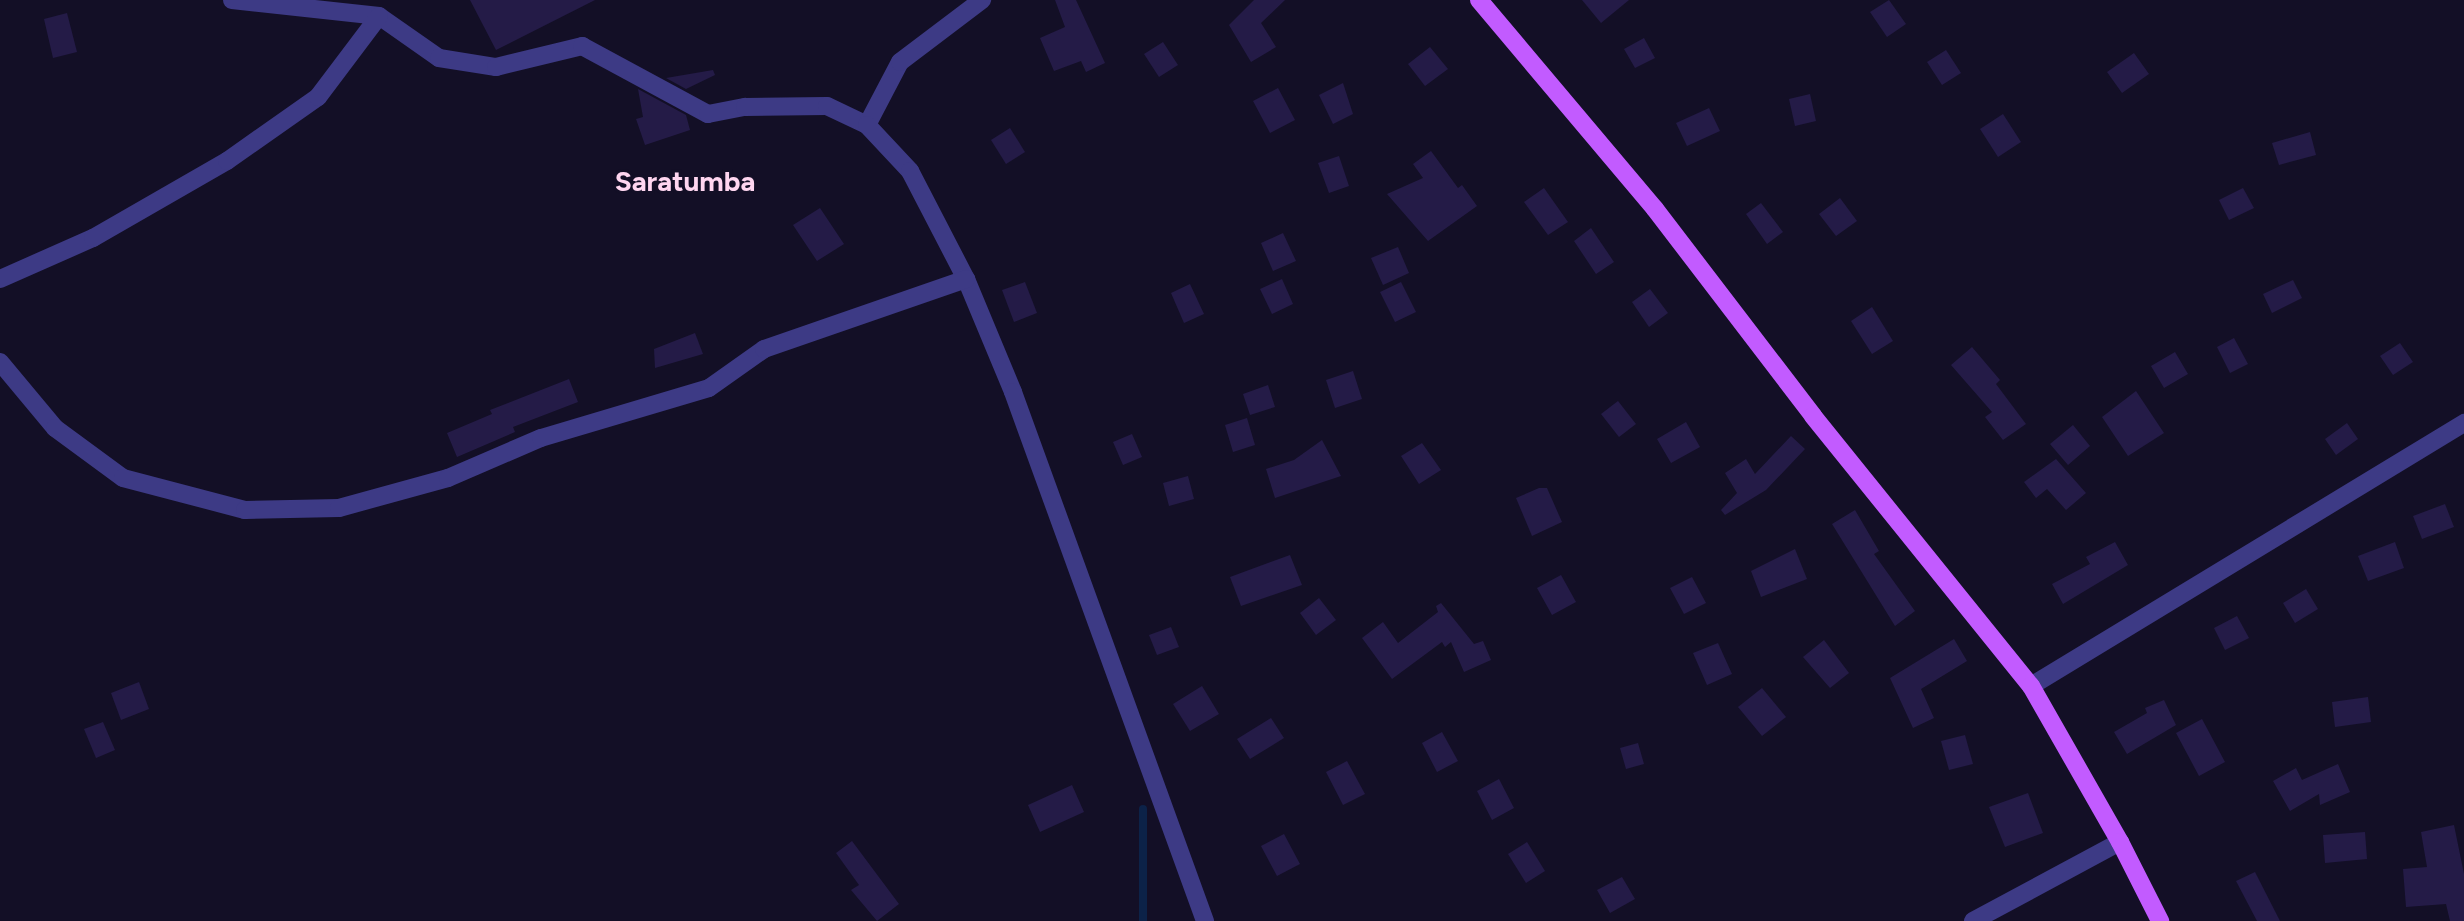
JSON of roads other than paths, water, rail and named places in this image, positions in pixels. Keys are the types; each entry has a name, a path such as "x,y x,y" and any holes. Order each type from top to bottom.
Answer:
{"main road":[{"path":"1479,0 1655,209 1813,416 2031,687 2120,842 2160,921"}],"street":[{"path":"232,0 379,16 439,58 496,67 582,46 708,114 745,107 827,106 867,125 910,171 966,279 1013,392 1205,921"},
{"path":"867,125 900,62 982,0"},
{"path":"0,279 93,238 227,161 318,97 379,16"},
{"path":"0,362 55,428 122,478 245,510 339,508 448,478 541,438 709,388 764,349 966,279"},
{"path":"2031,687 2464,423"},
{"path":"1973,921 2120,842"}],"waterway":[{"path":"1143,809 1143,921"}],"district":[{"name":"Saratumba","path":"685,181"}]}
